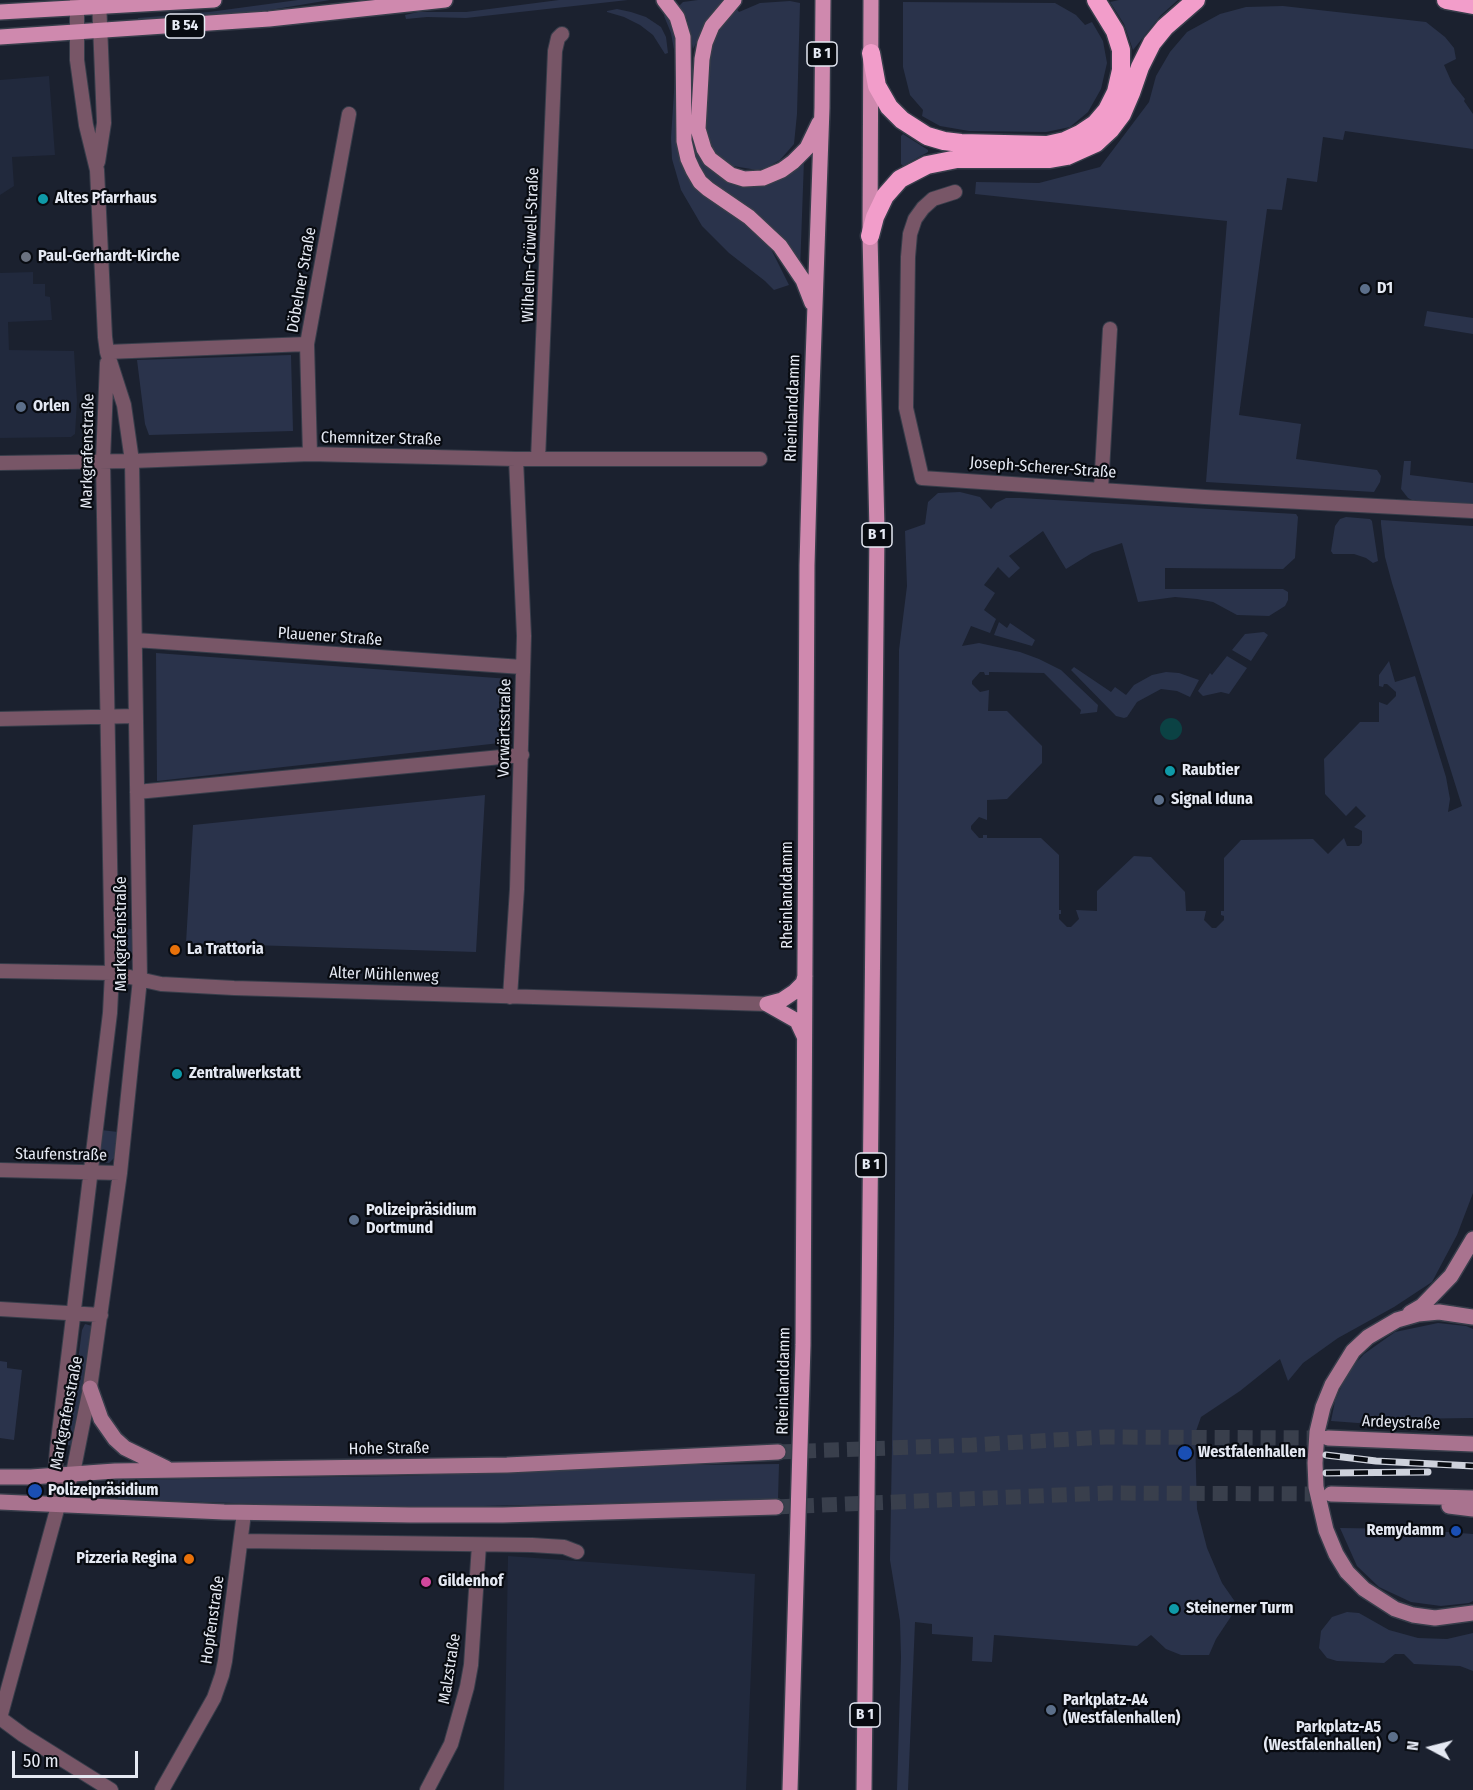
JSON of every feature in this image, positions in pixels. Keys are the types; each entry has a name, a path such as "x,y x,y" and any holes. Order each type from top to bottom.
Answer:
{"highway":[{"path":"870,53 878,86 889,107 902,120 927,136 961,143 1047,145 1065,141 1095,124 1107,110 1116,92 1121,70 1121,50 1115,31 1095,0"},
{"path":"870,236 875,216 885,196 900,179 927,165 957,159 1050,159 1067,156 1096,144 1122,114 1152,43 1165,27 1196,0"},
{"path":"1446,0 1473,5"}],"main road":[{"name":"B 54","path":"0,12 77,3 213,0"},
{"path":"352,11 365,0"},
{"name":"B 54","path":"0,37 100,32 352,11 445,0"},
{"path":"663,0 677,17 683,37 684,141 688,159 700,182 756,223 786,253 807,290 813,310 814,335"},
{"path":"734,0 712,26 702,59 698,129 704,149 710,159 724,171 744,179 773,175 793,162 807,148 818,126 822,108"},
{"name":"Rheinlanddamm","path":"790,1790 803,1345 807,565 822,108 823,0"},
{"name":"B 1","path":"864,1790 877,530 870,236 871,0"},
{"path":"767,1004 782,1000 794,992 803,983 805,976"},
{"path":"767,1004 797,1021 804,1039"},
{"path":"1473,1239 1451,1276 1422,1306 1381,1328 1353,1351 1341,1367 1323,1407 1317,1432 1316,1463 1316,1487 1324,1521 1336,1554 1347,1572 1364,1589 1381,1602 1413,1615 1435,1618 1473,1613"},
{"path":"1397,1320 1418,1314 1439,1312 1473,1317"},
{"path":"90,1388 101,1419 115,1439 125,1448 171,1470"},
{"name":"Ardeystraße","path":"1328,1438 1468,1443"},
{"name":"Hohe Straße","path":"0,1477 171,1470 507,1466 778,1452"},
{"path":"1331,1494 1473,1498"},
{"path":"1381,1495 1473,1509"},
{"path":"0,1502 244,1513 503,1515 776,1508"}],"street":[{"name":"Markgrafenstraße","path":"58,1506 55,1475 69,1360 72,1313 110,1013 112,973 103,460 107,352 97,170 86,125 77,60 77,3"},
{"name":"Markgrafenstraße","path":"97,170 104,123 99,3"},
{"name":"Wilhelm-Crüwell-Straße","path":"538,459 555,51 558,38 562,34"},
{"name":"Döbelner Straße","path":"310,454 307,344 349,114"},
{"name":"Joseph-Scherer-Straße","path":"955,192 933,199 923,208 915,219 910,234 906,408 922,477 1205,497 1473,511"},
{"path":"1101,489 1110,329"},
{"path":"107,352 307,344"},
{"name":"Markgrafenstraße","path":"58,1506 73,1473 90,1388 120,1173 140,979 132,461 124,405 107,352"},
{"name":"Chemnitzer Straße","path":"0,462 132,461 310,454 516,459 760,459"},
{"name":"Vorwärtsstraße","path":"510,998 517,889 524,636 516,459"},
{"name":"Plauener Straße","path":"135,640 522,668"},
{"path":"0,718 136,716"},
{"path":"137,792 522,755"},
{"name":"Alter Mühlenweg","path":"0,971 112,973 161,984 234,988 767,1004"},
{"name":"Staufenstraße","path":"0,1170 120,1173"},
{"path":"0,1309 101,1315"},
{"path":"58,1506 0,1718 23,1736 111,1790"},
{"name":"Hopfenstraße","path":"162,1790 219,1686 225,1661 244,1513"},
{"path":"241,1541 552,1545 578,1552"},
{"name":"Malzstraße","path":"427,1790 451,1744 467,1687 471,1665 479,1545"}],"shaded area":[{"path":"298,0 330,0 252,13 138,25 138,18 209,12"},
{"path":"559,0 628,0 466,18 406,19 405,15 418,12 466,12"},
{"path":"723,0 709,18 693,49 687,19 679,6 683,2"},
{"path":"1178,0 1161,15 1133,50 1124,24 1110,2"},
{"path":"790,1 800,3 794,144 780,160 766,168 757,170 733,166 717,154 708,140 704,118 707,65 713,42 726,19 736,8 739,12 760,3"},
{"path":"903,2 1055,3 1076,15 1085,25 1092,22 1103,41 1107,63 1101,89 1088,112 1070,127 1046,132 969,131 940,126 922,116 923,110 910,95 903,67"},
{"path":"1283,6 1426,22 1445,37 1454,48 1456,59 1444,65 1452,83 1473,114 1473,149 1345,131 1343,140 1323,137 1317,182 1287,178 1282,210 1267,209 1239,415 1301,424 1296,459 1377,470 1381,476 1374,492 1206,482 1227,221 975,194 976,182 1039,183 1100,167 1149,102 1156,76 1170,52 1187,32 1220,14 1246,7"},
{"path":"617,9 646,17 661,27 666,37 668,53 665,54 653,35 640,25 607,12"},
{"path":"666,14 675,35 675,58 671,33 664,16"},
{"path":"676,67 677,142 681,163 687,175 704,194 750,227 770,247 789,285 774,290 729,253 702,226 681,190 672,159 671,138"},
{"path":"49,76 55,155 12,157 14,186 0,195 0,80"},
{"path":"903,134 928,152 903,166 901,164 901,136"},
{"path":"695,151 709,167 743,185 760,186 775,181 788,174 804,160 800,271 786,242 760,217 729,197 706,177 696,159"},
{"path":"33,272 33,284 45,284 45,296 50,297 52,320 8,322 9,350 74,351 77,401 75,434 71,437 0,438 0,273"},
{"path":"1427,311 1473,318 1473,334 1424,326"},
{"path":"291,355 293,431 149,435 145,424 137,360"},
{"path":"1404,461 1411,461 1410,475 1473,483 1473,505 1414,501 1408,498 1401,489"},
{"path":"960,492 980,497 991,509 996,503 1006,498 1020,498 1296,514 1298,517 1295,558 1283,569 1165,568 1165,589 1283,589 1288,592 1285,606 1269,616 1237,615 1213,602 1197,599 1175,597 1138,602 1122,543 1092,553 1066,569 1043,531 1009,556 1020,568 1009,578 998,567 984,585 995,593 984,610 996,619 990,633 971,626 962,646 979,643 1020,652 1039,659 1061,670 1098,705 1097,712 1080,714 1081,710 1044,673 989,672 989,675 985,675 984,672 980,672 972,681 980,692 989,690 988,711 1007,711 1042,746 1042,763 1007,799 987,800 987,820 979,817 971,829 979,838 987,835 987,838 1041,838 1059,855 1059,910 1061,914 1059,914 1059,919 1067,927 1071,927 1079,919 1076,910 1097,911 1097,891 1134,856 1151,857 1185,892 1186,911 1206,911 1204,920 1212,928 1216,928 1224,920 1221,911 1224,911 1224,858 1241,840 1313,839 1328,854 1344,838 1347,846 1359,846 1362,843 1362,831 1354,827 1366,816 1356,806 1346,816 1325,794 1324,759 1360,722 1379,722 1379,702 1387,705 1396,696 1396,692 1387,684 1383,687 1379,686 1379,675 1389,661 1395,682 1415,676 1446,777 1450,799 1448,812 1462,806 1392,583 1385,557 1381,520 1473,526 1473,1193 1457,1235 1432,1282 1394,1307 1338,1338 1303,1363 1288,1381 1280,1359 1240,1391 1201,1417 1195,1434 1197,1509 1207,1548 1222,1583 1238,1606 1216,1639 1209,1655 1181,1655 1166,1649 1151,1635 1137,1646 994,1635 992,1662 972,1661 973,1637 932,1634 932,1624 915,1622 908,1790 897,1790 900,1621 890,1560 899,650 907,586 905,531 925,524 928,502 938,493"},
{"path":"1346,517 1372,521 1378,561 1373,563 1354,554 1333,554 1331,551 1335,526 1340,519"},
{"path":"999,622 1007,628 1010,623 1035,640 1032,646 994,635"},
{"path":"1264,632 1268,635 1251,661 1232,650 1245,634"},
{"path":"156,653 510,679 509,742 157,781"},
{"path":"1227,656 1247,668 1229,694 1221,692 1203,696 1198,691 1210,673 1212,675"},
{"path":"1074,667 1111,692 1115,687 1126,695 1134,685 1152,675 1166,672 1179,673 1199,680 1190,697 1177,691 1161,689 1137,702 1124,718 1116,716 1071,670"},
{"path":"1171,718 1179,721 1182,729 1179,737 1171,740 1163,737 1160,729 1163,721"},
{"path":"485,795 476,952 186,943 193,825"},
{"path":"117,928 133,929 133,953 129,957 117,955"},
{"path":"101,1130 118,1132 115,1157 109,1163 101,1162 99,1159"},
{"path":"1438,1323 1473,1329 1473,1418 1398,1419 1358,1423 1331,1421 1335,1401 1343,1383 1353,1366 1364,1354 1395,1332"},
{"path":"85,1324 92,1326 88,1371 73,1446 67,1445 82,1330"},
{"path":"0,1361 7,1362 7,1368 22,1370 14,1440 0,1438"},
{"path":"779,1464 778,1499 347,1507 118,1499 118,1480 403,1476 690,1465"},
{"path":"1340,1528 1409,1529 1473,1534 1473,1601 1441,1606 1411,1602 1379,1587 1357,1566"},
{"path":"508,1556 755,1574 746,1790 504,1790"},
{"path":"1347,1612 1359,1613 1389,1630 1418,1638 1447,1639 1473,1633 1473,1671 1460,1666 1414,1664 1404,1654 1395,1654 1384,1663 1337,1661 1327,1658 1319,1648 1321,1631 1332,1617"}],"tunnel":[{"path":"778,1452 972,1445 1105,1437 1328,1438"},
{"path":"776,1507 1107,1493 1330,1494"}],"railway":[{"path":"1326,1455 1376,1461 1473,1466"},
{"path":"1326,1473 1428,1472"}],"place":[{"name":"Altes Pfarrhaus","path":"43,199"},
{"name":"Paul-Gerhardt-Kirche","path":"26,257"},
{"name":"D1","path":"1365,289"},
{"name":"Orlen","path":"21,407"},
{"name":"Raubtier","path":"1170,771"},
{"name":"Signal Iduna","path":"1159,800"},
{"name":"La Trattoria","path":"175,950"},
{"name":"Zentralwerkstatt","path":"177,1074"},
{"name":"Polizeipräsidium Dortmund","path":"354,1220"},
{"name":"Westfalenhallen","path":"1185,1453"},
{"name":"Polizeipräsidium","path":"35,1491"},
{"name":"Remydamm","path":"1456,1531"},
{"name":"Pizzeria Regina","path":"189,1559"},
{"name":"Gildenhof","path":"426,1582"},
{"name":"Steinerner Turm","path":"1174,1609"},
{"name":"Parkplatz-A4 (Westfalenhallen)","path":"1051,1710"},
{"name":"Parkplatz-A5 (Westfalenhallen)","path":"1393,1737"}]}
